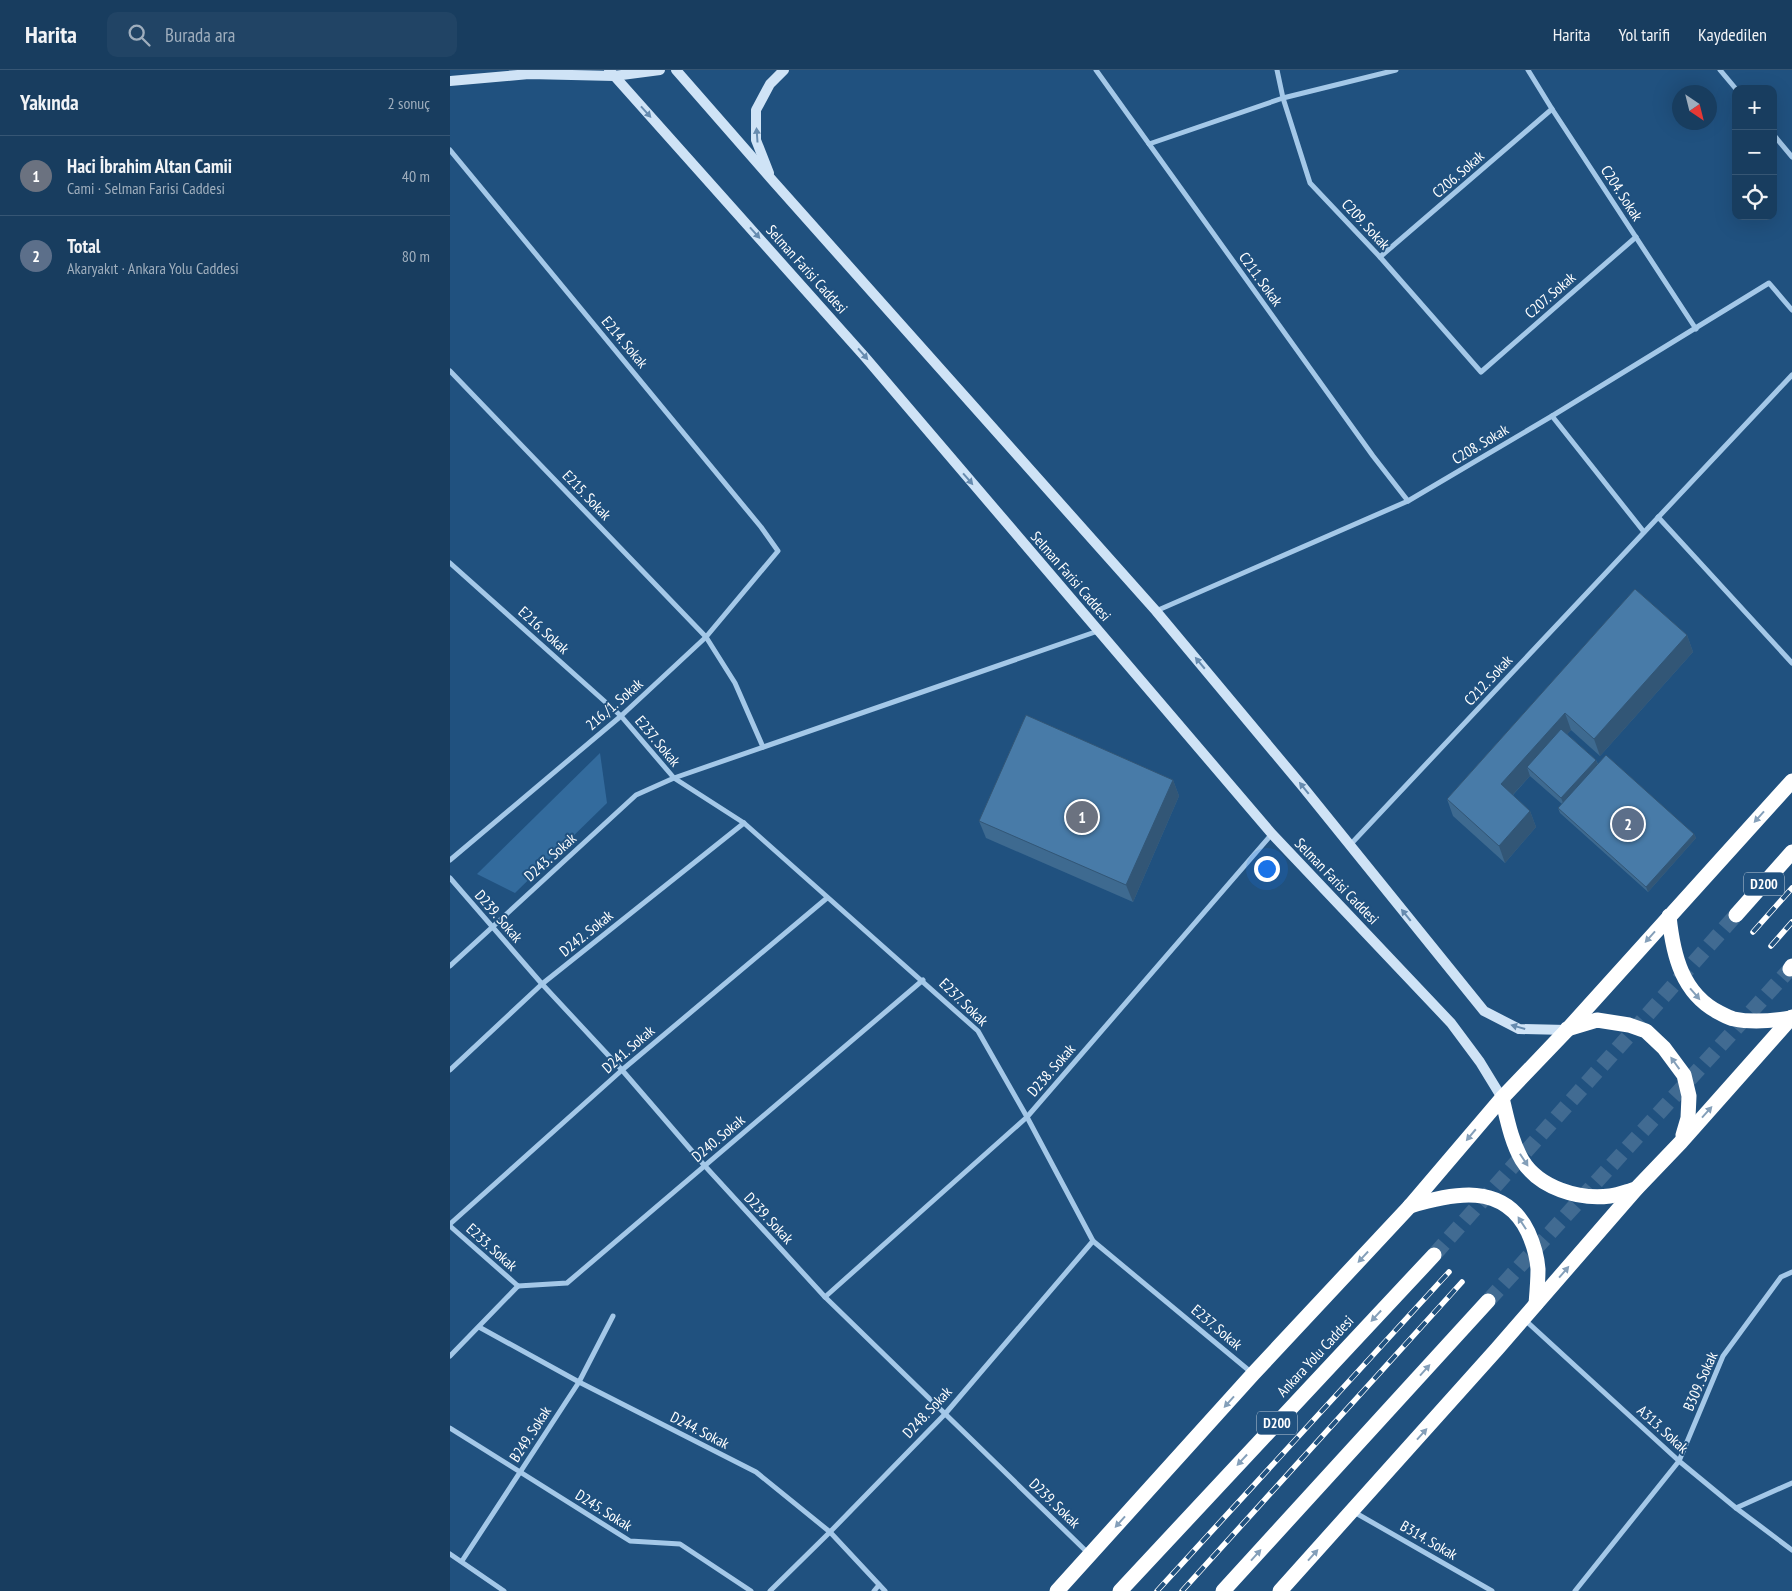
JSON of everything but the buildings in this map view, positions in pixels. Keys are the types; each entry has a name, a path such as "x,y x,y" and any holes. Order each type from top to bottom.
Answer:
{"highway":[{"path":"1057,1591 1410,1206 1502,1098 1567,1030 1792,781"},
{"name":"D200","path":"1736,915 1792,852"},
{"path":"1670,916 1674,950 1682,972 1692,992 1707,1006 1732,1019 1763,1022 1791,1018"},
{"path":"1280,1591 1353,1511 1636,1189 1681,1142 1791,1018"},
{"path":"1567,1030 1597,1020 1629,1025 1646,1031 1652,1036 1664,1048 1684,1075 1690,1096 1688,1118 1681,1142"},
{"path":"1502,1098 1507,1121 1523,1160 1538,1177 1553,1187 1591,1196 1610,1196 1636,1189"},
{"path":"1410,1206 1441,1197 1478,1196 1497,1199 1511,1208 1524,1224 1532,1242 1538,1268 1536,1304"},
{"name":"Ankara Yolu Caddesi","path":"1120,1591 1434,1255"},
{"path":"1223,1591 1488,1301"}],"main road":[{"path":"450,82 528,74 612,73 660,70"},
{"name":"Selman Farisi Caddesi","path":"676,70 1156,611 1350,845 1484,1011 1519,1030 1567,1030"},
{"path":"773,181 756,140 756,110 770,84 784,70"},
{"name":"Selman Farisi Caddesi","path":"612,73 865,357 1272,834 1451,1023 1480,1062 1502,1098"}],"street":[{"name":"C211. Sokak","path":"1096,70 1373,456 1408,501"},
{"name":"C209. Sokak","path":"1277,70 1283,98 1310,183 1380,257 1481,372"},
{"path":"1149,144 1283,98 1396,70"},
{"name":"C204. Sokak","path":"1528,70 1696,329"},
{"path":"1720,70 1733,85"},
{"name":"C206. Sokak","path":"1380,257 1552,109"},
{"path":"1777,139 1792,157"},
{"name":"E214. Sokak","path":"450,150 761,527 778,551"},
{"name":"C207. Sokak","path":"1481,372 1636,237"},
{"name":"C208. Sokak","path":"1156,611 1408,501 1552,416 1769,283 1792,310"},
{"name":"E215. Sokak","path":"450,371 706,637 735,683 763,747"},
{"name":"C212. Sokak","path":"1350,845 1792,375"},
{"path":"1552,416 1644,532"},
{"path":"1658,517 1792,663"},
{"name":"216./1. Sokak","path":"450,860 621,716 706,637 778,551"},
{"name":"E216. Sokak","path":"450,563 621,716"},
{"name":"D243. Sokak","path":"450,966 636,795 674,778 1098,631"},
{"name":"E237. Sokak","path":"621,716 674,778 744,823 978,1030 1093,1241 1254,1374"},
{"name":"D242. Sokak","path":"450,1070 542,984 744,823"},
{"name":"D238. Sokak","path":"825,1297 1027,1117 1272,834"},
{"name":"D239. Sokak","path":"450,878 542,984 622,1070 704,1165 825,1297 1090,1555"},
{"name":"D241. Sokak","path":"450,1225 622,1070 827,898"},
{"name":"D240. Sokak","path":"518,1286 567,1283 922,980"},
{"name":"E233. Sokak","path":"450,1225 518,1286"},
{"name":"D248. Sokak","path":"770,1591 945,1414 1093,1241"},
{"name":"B309. Sokak","path":"1575,1591 1679,1461 1723,1356 1781,1277 1792,1272"},
{"path":"450,1356 518,1286"},
{"name":"B249. Sokak","path":"462,1561 579,1382 613,1316"},
{"name":"A313. Sokak","path":"1523,1319 1679,1461 1736,1508 1792,1550"},
{"name":"D244. Sokak","path":"479,1327 579,1382 756,1472 830,1532 885,1591"},
{"name":"D245. Sokak","path":"450,1428 630,1541 680,1544 751,1591"},
{"path":"1736,1508 1792,1483"},
{"name":"B314. Sokak","path":"1353,1511 1492,1591"},
{"path":"450,1554 504,1591"},
{"path":"874,1591 879,1585"}],"shaded area":[{"path":"600,753 607,803 515,893 477,874"}],"tunnel":[{"path":"1434,1255 1736,915"},
{"path":"1488,1301 1790,969"}],"railway":[{"path":"1753,932 1792,888"},
{"path":"1771,946 1792,922"},
{"path":"1157,1591 1449,1272"},
{"path":"1182,1591 1462,1282"}],"place":[{"name":"Haci İbrahim Altan Camii","path":"1082,817"},
{"name":"Total","path":"1628,824"}]}
